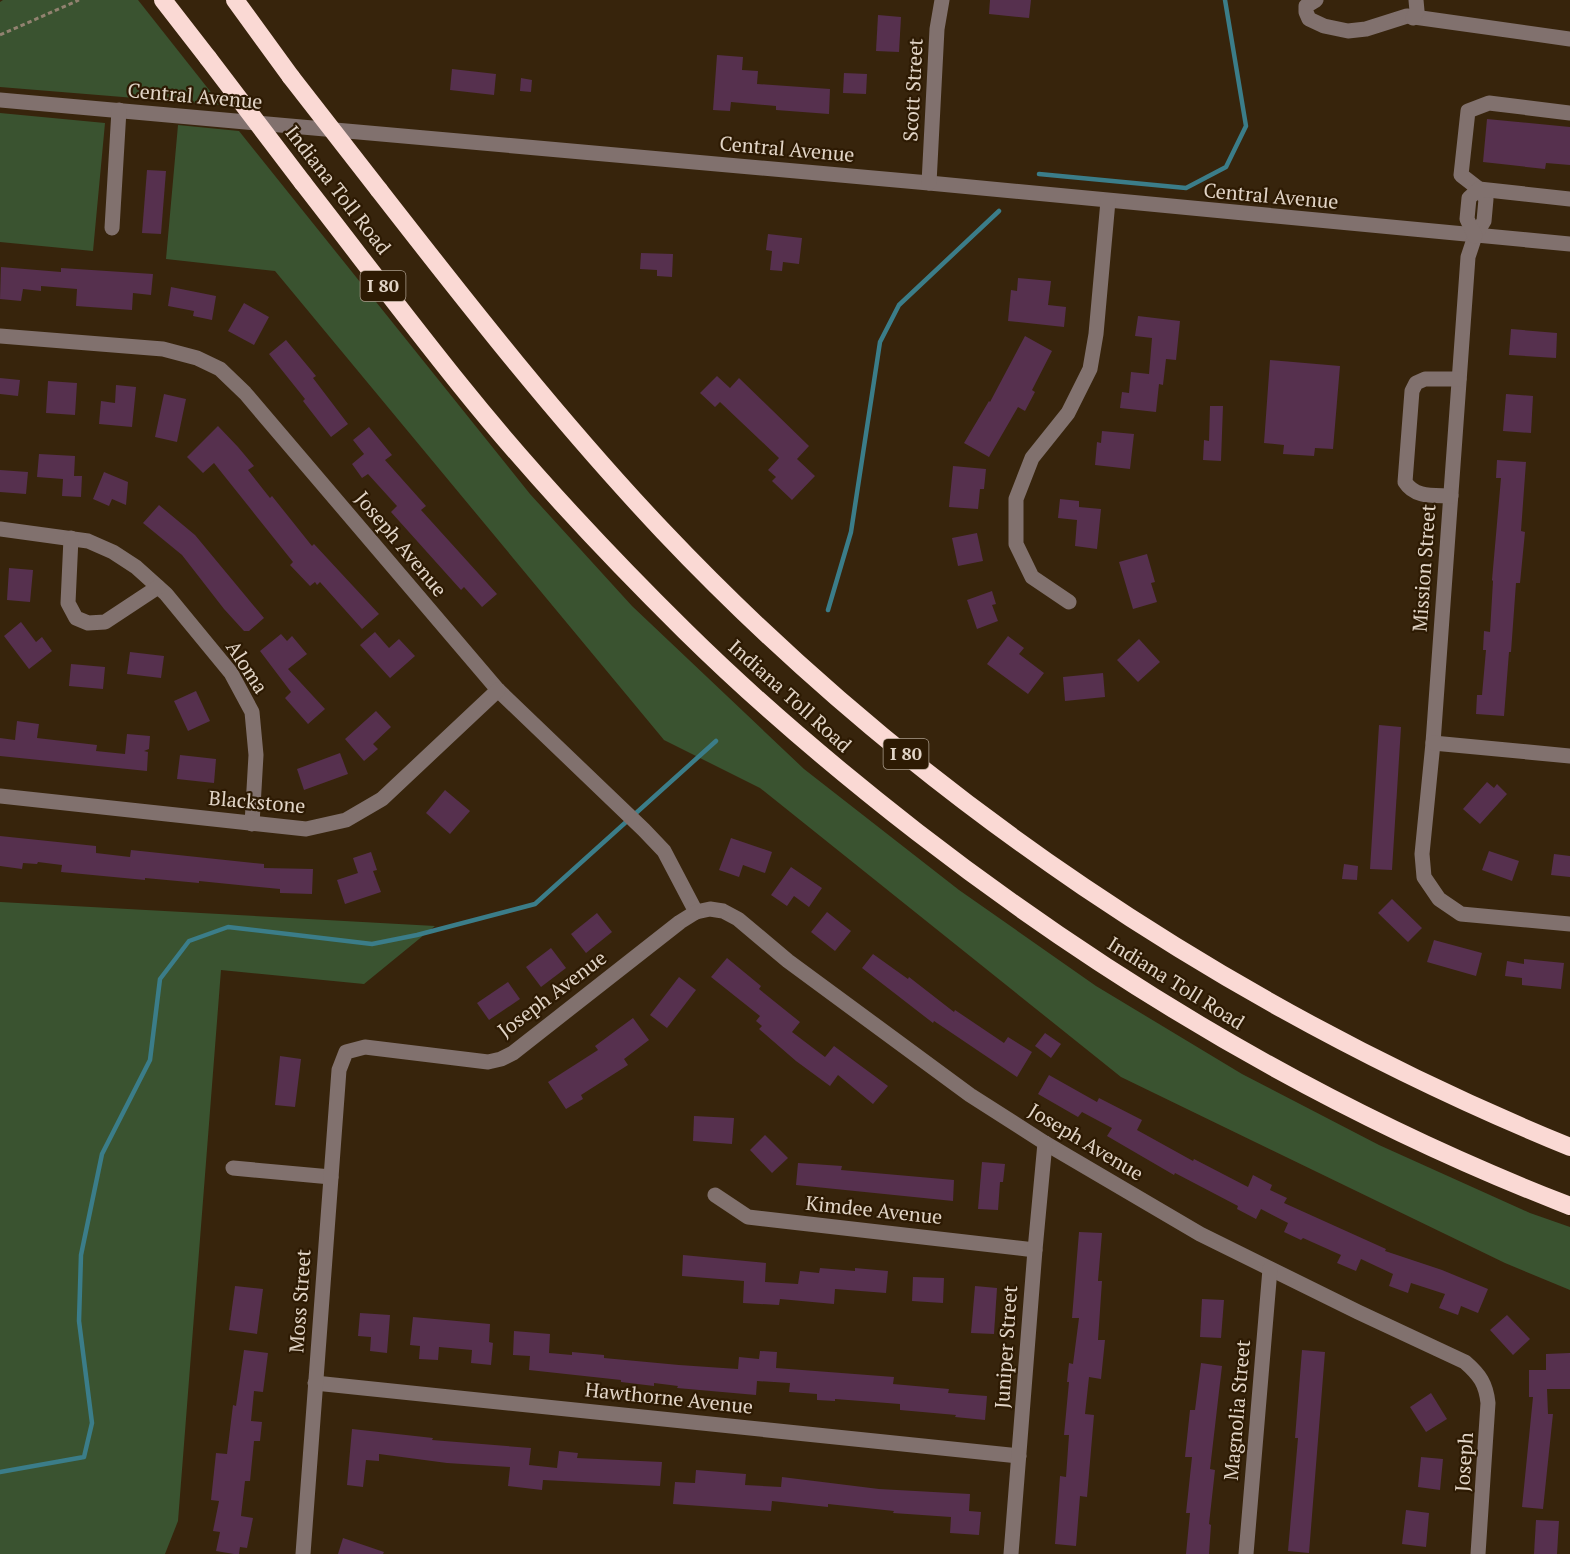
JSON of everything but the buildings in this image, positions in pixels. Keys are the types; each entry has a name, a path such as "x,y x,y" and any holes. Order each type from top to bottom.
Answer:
{"highway":[{"name":"Indiana Toll Road","path":"163,0 463,389 624,569 772,714 866,792 967,871 1140,989 1224,1039 1335,1100 1522,1188 1570,1206"},
{"name":"Indiana Toll Road","path":"234,0 291,77 516,365 583,444 721,590 804,668 890,741 990,820 1067,876 1160,937 1251,993 1352,1047 1443,1092 1570,1147"}],"street":[{"name":"Scott Street","path":"929,183 937,29 942,0"},
{"path":"1316,0 1306,6 1309,19 1324,26 1348,31 1366,29 1407,16 1570,39"},
{"path":"1413,18 1417,11 1416,0"},
{"name":"Central Avenue","path":"0,100 929,183 1570,244"},
{"path":"1570,112 1489,103 1468,111 1461,175 1479,189 1570,199"},
{"path":"112,228 119,110"},
{"name":"Mission Street","path":"1479,189 1486,199 1484,221 1475,236 1468,257 1422,854 1424,877 1439,899 1461,914 1570,924"},
{"path":"1069,602 1032,577 1016,544 1016,499 1032,458 1068,413 1090,369 1096,334 1108,201"},
{"name":"Joseph Avenue","path":"0,336 163,349 197,358 219,369 245,393 498,690 664,851 696,912"},
{"path":"1451,496 1420,494 1410,489 1405,482 1412,391 1416,383 1425,380 1459,379"},
{"name":"Aloma","path":"0,530 88,541 113,552 136,567 158,587 231,674 252,712 256,755 252,824"},
{"path":"71,538 68,603 76,618 88,623 105,622 158,587"},
{"name":"Blackstone","path":"0,796 306,829 346,820 381,799 498,690"},
{"path":"1432,743 1570,756"},
{"name":"Joseph Avenue","path":"346,1052 365,1047 488,1062 501,1059 513,1053 680,922 696,912 710,909 723,911 738,919 788,960 970,1095 1046,1143 1200,1234 1465,1362 1479,1374"},
{"name":"Moss Street","path":"303,1554 339,1070 346,1052"},
{"name":"Juniper Street","path":"1011,1554 1035,1250 1046,1143"},
{"path":"233,1168 331,1177"},
{"name":"Kimdee Avenue","path":"715,1195 748,1217 1035,1250"},
{"name":"Magnolia Street","path":"1246,1554 1270,1269"},
{"name":"Joseph","path":"1479,1374 1487,1389 1488,1403 1479,1554"},
{"name":"Hawthorne Avenue","path":"315,1383 1019,1456"}],"path":[{"path":"0,35 80,0"}],"green space":[{"path":"3,0 138,0 221,105 0,87 0,2"},
{"path":"0,113 105,123 93,251 0,242"},
{"path":"178,125 239,131 530,494 632,606 804,769 959,890 1096,986 1242,1074 1379,1145 1530,1213 1570,1227 1570,1290 1505,1263 1121,1077 760,788 664,740 275,271 166,259"},
{"path":"0,902 435,926 364,984 221,970 178,1521 165,1554 0,1554"}],"waterway":[{"path":"1039,174 1186,188 1226,167 1246,126 1225,0"},
{"path":"828,610 851,532 880,342 899,305 999,211"},
{"path":"0,1472 84,1457 92,1423 79,1321 81,1255 102,1154 150,1060 160,979 189,941 228,927 372,944 417,935 535,904 716,741"}]}
